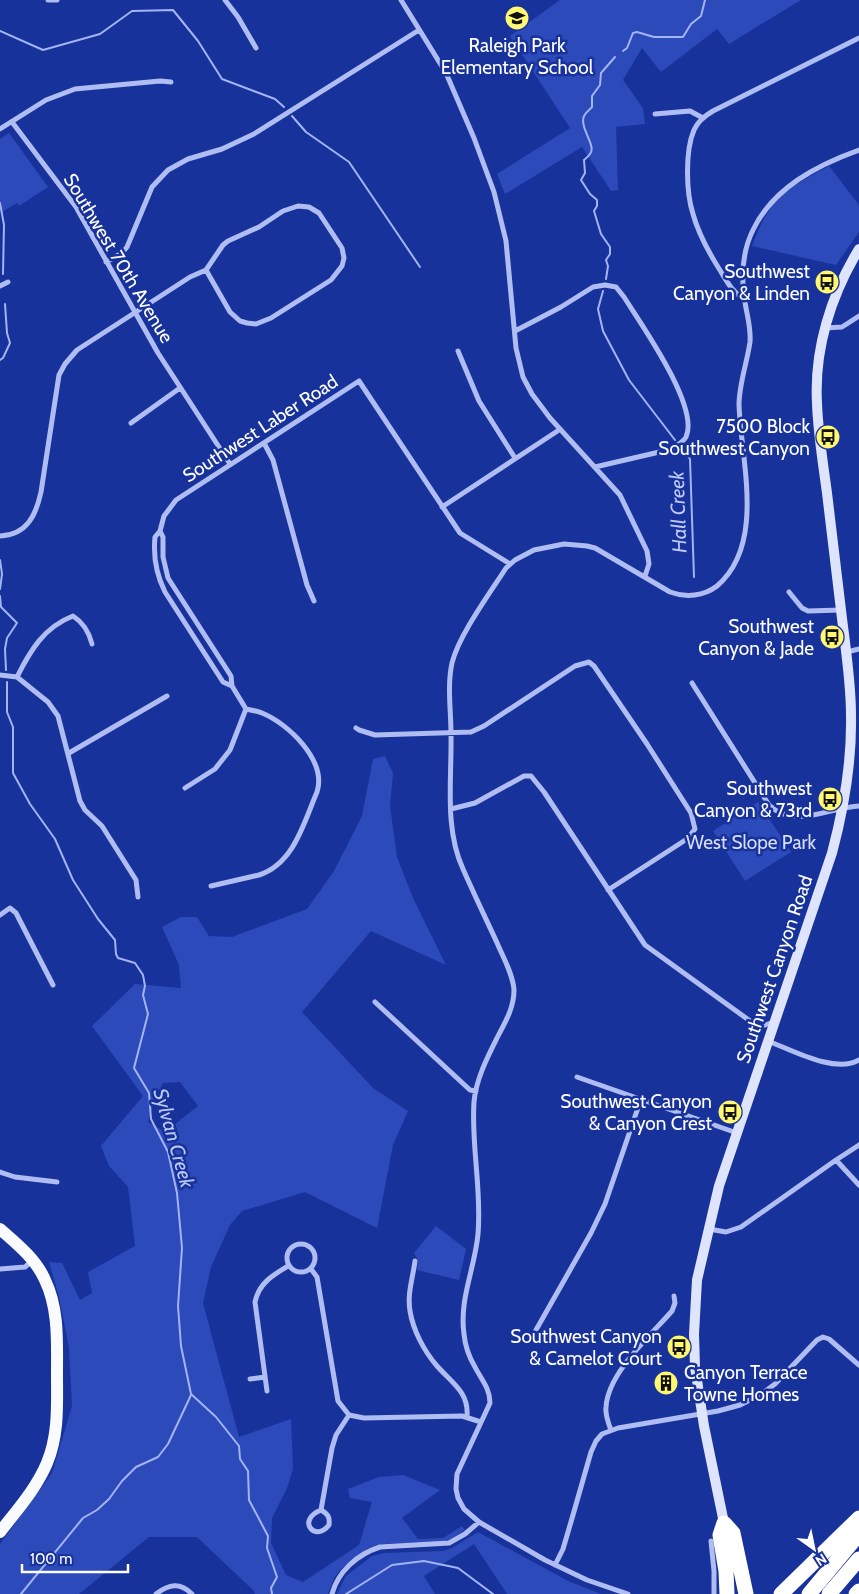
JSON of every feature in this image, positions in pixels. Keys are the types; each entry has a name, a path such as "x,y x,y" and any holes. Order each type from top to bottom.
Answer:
{"highway":[{"path":"781,1594 859,1518"},
{"path":"727,1594 726,1571 720,1535 724,1523 733,1533 746,1594"},
{"path":"809,1594 859,1534"},
{"path":"829,1594 859,1559"},
{"path":"856,1594 859,1591"}],"main road":[{"name":"Southwest Canyon Road","path":"724,1523 701,1414 695,1366 694,1334 697,1280 719,1186 832,853 843,809 851,735 850,695 847,652 816,403 818,362 825,328 839,286 859,249"},
{"path":"0,1229 32,1261 47,1284 56,1317 57,1425 52,1449 41,1476 0,1532"}],"street":[{"path":"48,0 57,0"},
{"path":"225,0 238,17 256,48"},
{"path":"401,0 418,30 442,64 474,138 494,192 506,241 520,367 527,386 559,430 620,495 648,556 648,570 645,576"},
{"path":"106,262 127,248 152,187 168,170 188,159 222,149 254,134 418,30"},
{"path":"744,299 734,293 729,285 710,252 693,214 688,188 689,152 694,130 703,118 713,110 859,38"},
{"path":"0,129 46,100 75,89 160,81 171,82"},
{"path":"655,114 690,111 703,118"},
{"name":"Southwest 70th Avenue","path":"12,122 76,207 134,313 230,464"},
{"path":"628,1594 587,1580 555,1565 479,1522 464,1510 458,1498 455,1482 464,1457 490,1403 489,1392 467,1350 462,1314 478,1234 479,1214 474,1125 476,1091 483,1068 510,1012 514,989 507,965 455,850 451,809 449,683 452,662 462,639 510,564 534,550 564,544 595,548 676,594 696,595 706,592 723,580 731,570 742,548 745,536 747,495 739,403 750,334 744,299 743,262 753,230 769,204 796,180 832,161 859,150"},
{"path":"0,536 13,534 25,528 37,509 59,375 65,364 77,350 190,277 206,270 228,240 259,227 283,211 298,206 310,208 322,216 342,248 344,258 339,271 331,280 271,318 256,324 240,321 234,316 210,280 206,270"},
{"path":"0,286 8,282"},
{"path":"515,331 561,307 593,287 605,285 616,287 675,380 682,398 689,427 686,438 668,450 595,467"},
{"path":"825,328 842,327 859,316"},
{"path":"458,351 479,401 515,458"},
{"name":"Southwest Laber Road","path":"160,531 164,516 176,500 359,381 442,507"},
{"path":"132,423 180,388"},
{"path":"510,564 460,534 442,507 559,430"},
{"path":"264,443 273,460 307,585 314,601"},
{"path":"211,886 259,876 280,864 291,850 319,787 318,769 294,735 271,718 246,709 232,686 231,676 168,578 163,556 163,537 160,531 155,537 154,547 155,565 159,580 223,682 232,686"},
{"path":"789,592 802,608 808,611 841,610"},
{"path":"17,677 28,653 45,633 61,620 73,616 82,621 92,644"},
{"path":"847,652 859,649"},
{"path":"356,728 375,735 471,732 484,726 575,666 589,662 594,666 647,744 691,813 695,829 687,838 608,890"},
{"path":"0,675 17,677 48,702 58,716 80,801 85,810 102,826 136,880 138,897"},
{"path":"692,683 769,805 777,813 783,816 801,816 859,806"},
{"path":"69,753 167,696"},
{"path":"185,788 215,769 230,750 246,709"},
{"path":"451,809 475,803 524,776 531,776 544,792 650,950 757,1026 765,1026 774,1022"},
{"path":"0,914 10,908 16,913 53,985"},
{"path":"375,1002 470,1090 476,1091"},
{"path":"768,1041 830,1064 851,1064 859,1060"},
{"path":"577,1077 737,1133"},
{"path":"536,1330 591,1234 605,1204 641,1099"},
{"path":"708,1228 726,1232 741,1227 859,1145"},
{"path":"836,1160 859,1185"},
{"path":"0,1172 15,1177 57,1182"},
{"path":"303,1244 312,1250 314,1264 311,1268 306,1272 299,1273 288,1266 286,1258 293,1246 303,1244"},
{"path":"0,1269 24,1266 32,1261"},
{"path":"416,1261 410,1296 410,1312 414,1326 431,1358 461,1390 467,1405 468,1416"},
{"path":"267,1391 255,1302 258,1291 264,1282 288,1266"},
{"path":"311,1268 317,1277 338,1401 349,1415 364,1418 468,1416 481,1422"},
{"path":"611,1430 606,1418 605,1408 615,1376 674,1309 674,1296"},
{"path":"555,1565 574,1515 594,1445 602,1434 611,1430 719,1411 740,1405 776,1384 817,1340 823,1337 829,1339 859,1365"},
{"path":"250,1379 265,1377"},
{"path":"321,1510 332,1448 336,1435 349,1415"},
{"path":"321,1510 327,1514 330,1520 329,1525 322,1532 317,1532 310,1528 308,1523 314,1513 321,1510"},
{"path":"332,1594 337,1580 344,1570 371,1550 380,1547 449,1543 465,1534 479,1522"},
{"path":"711,1541 714,1594"},
{"path":"156,1594 174,1585 184,1587 192,1594"}],"green space":[{"path":"560,0 801,0 729,44 717,29 661,72 642,48 623,80 643,108 645,124 616,127 618,190 611,191 582,147 505,194 497,174 570,128 510,36"},
{"path":"9,133 48,187 19,206 17,203 0,213 0,139"},
{"path":"829,166 859,205 859,232 836,265 752,246 765,216 781,197 801,181"},
{"path":"385,756 393,773 390,806 397,857 413,898 446,965 371,931 302,1012 373,1088 408,1111 393,1145 377,1228 305,1192 242,1211 230,1225 211,1267 203,1303 239,1437 291,1419 293,1469 287,1488 272,1518 271,1543 286,1575 303,1582 359,1545 372,1502 350,1498 348,1489 379,1477 403,1475 440,1490 402,1518 418,1539 443,1538 462,1526 465,1530 449,1540 441,1542 383,1544 368,1548 341,1569 334,1578 328,1594 255,1594 197,1537 149,1537 79,1594 0,1594 0,1544 52,1473 72,1406 69,1347 59,1297 49,1262 62,1263 80,1300 92,1293 88,1272 135,1246 128,1187 109,1166 101,1146 143,1096 92,1026 135,984 181,988 179,965 162,927 181,917 197,917 209,936 232,937 307,909 334,871 362,816 373,759","holes":["180,1082 198,1106 165,1132 148,1122 155,1098 163,1083"]},
{"name":"West Slope Park","path":"758,802 791,852 745,881 713,831"},
{"path":"436,1226 466,1249 459,1280 417,1270 418,1260 414,1253"},
{"path":"478,1532 568,1581 601,1594 507,1594 474,1544 424,1576 435,1594 337,1594 346,1576 372,1556 384,1553 443,1551 452,1548"}],"waterway":[{"name":"Hall Creek","path":"623,51 627,48 633,33 637,32 654,37 683,37 691,24 701,16 705,0"},
{"path":"0,31 43,50 100,34 132,11 173,10 198,41 222,79 275,99 284,107"},
{"name":"Hall Creek","path":"606,279 608,266 606,260 610,254 610,247 601,234 594,211 597,206 597,200 590,194 581,180 585,173 584,160 592,151 583,121 584,116 592,107 592,96 600,85 601,73 615,57"},
{"path":"292,116 306,132 349,162 420,267"},
{"name":"Sylvan Creek","path":"0,203 4,225 3,274"},
{"name":"Hall Creek","path":"603,291 598,309 603,331 629,380 675,440"},
{"name":"Sylvan Creek","path":"0,360 3,358 10,343 7,333 5,304"},
{"name":"Hall Creek","path":"682,449 690,459 694,577"},
{"name":"Sylvan Creek","path":"0,560 2,574 0,589"},
{"name":"Sylvan Creek","path":"0,596 1,607 17,623 7,638 5,649 6,670"},
{"name":"Sylvan Creek","path":"7,682 7,712 13,727 13,773 30,804 55,839 73,880 98,919 115,940 118,958 135,963 143,975 145,986 143,995 148,1014 134,1068 149,1093 151,1119 168,1152 177,1193 182,1248 178,1306 181,1346 191,1394 216,1417 239,1446 240,1459 248,1471 249,1500 268,1536 267,1548 277,1577 271,1588 272,1594"},
{"path":"21,1594 83,1518 97,1510 109,1499 122,1481 136,1467 158,1457 168,1444 191,1395"},
{"name":"Sylvan Creek","path":"346,1594 392,1565 424,1561 458,1568 493,1594"}],"place":[{"name":"Raleigh Park Elementary School","path":"517,18"},
{"name":"Southwest Canyon & Linden","path":"827,282"},
{"name":"7500 Block Southwest Canyon","path":"828,437"},
{"name":"Southwest Canyon & Jade","path":"832,637"},
{"name":"Southwest Canyon & 73rd","path":"830,799"},
{"name":"Southwest Canyon & Canyon Crest","path":"730,1112"},
{"name":"Southwest Canyon & Camelot Court","path":"679,1347"},
{"name":"Canyon Terrace Towne Homes","path":"666,1383"}]}
